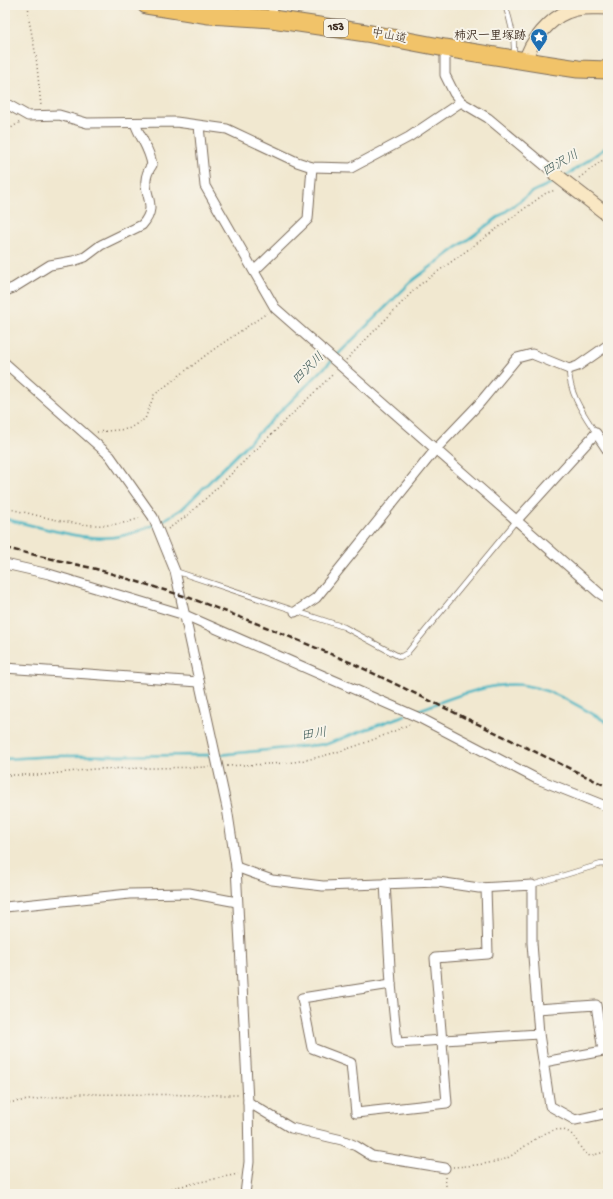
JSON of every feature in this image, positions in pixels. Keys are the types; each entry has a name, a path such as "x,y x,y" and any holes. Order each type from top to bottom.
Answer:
{"highway":[{"name":"中山道","path":"146,5 209,15 273,12 445,48 520,59"},
{"name":"153","path":"520,59 578,69 608,70"}],"street":[{"path":"520,59 538,36 563,14 576,9 608,8"},
{"path":"445,48 445,75 454,93 461,102 488,118 567,184 608,214"},
{"path":"5,103 28,116 59,115 87,123 176,122 228,129 297,162 312,167 351,168 409,137 461,102"},
{"path":"5,291 13,288 50,264 73,261 85,257 101,245 142,225 147,220 150,213 150,204 144,183 146,173 152,165 151,156 139,134 136,123"},
{"path":"200,126 205,186 275,308 516,521 599,593 608,599"},
{"path":"254,271 308,218 312,167"},
{"path":"295,612 316,598 435,450 478,405 517,358 532,354 569,369 578,366 608,345"},
{"path":"6,367 85,433 110,456 151,515 160,532 175,572 212,746 227,808 236,867 248,1099 248,1172 246,1194"},
{"path":"516,521 596,433 608,451"},
{"path":"5,564 49,574 185,615 401,709 534,778 608,807"},
{"path":"5,668 199,682"},
{"path":"236,867 272,880 323,886 438,882 478,888 532,885 532,943 538,1034 544,1062 550,1106 574,1120 608,1113"},
{"path":"385,883 391,984 397,1043 538,1034"},
{"path":"391,984 302,998 312,1048 351,1063 356,1113 447,1103 434,958 488,954 486,888"},
{"path":"5,907 129,894 174,893 189,893 237,902"},
{"path":"537,1009 596,1005 603,1051 544,1062"},
{"path":"248,1099 291,1128 342,1140 356,1146 372,1156 445,1168"}],"lane":[{"path":"505,5 520,59"},
{"path":"569,369 569,379 576,401 596,433"},
{"path":"175,572 344,627 400,657 406,653 516,521"},
{"path":"532,885 602,864 608,866"}],"path":[{"path":"29,5 28,15 36,56 42,115"},
{"path":"5,132 28,116"},
{"path":"160,532 188,515 418,286 546,194 567,184 608,156"},
{"path":"85,433 128,429 145,419 154,395 210,352 275,308"},
{"path":"5,508 98,525 112,525 151,515"},
{"path":"5,775 42,775 94,769 299,761 338,752 373,740 418,718"},
{"path":"5,1103 78,1094 248,1099"},
{"path":"447,1194 445,1168 471,1166 505,1158 545,1133 557,1129 570,1133 583,1153 590,1156 608,1151"},
{"path":"144,1194 248,1172"}],"waterway":[{"name":"四沢川","path":"566,176 608,146"},
{"name":"四沢川","path":"5,519 74,535 101,538 132,533 150,527 174,514 182,509 413,280 532,192 556,181"},
{"name":"田川","path":"414,712 470,692 501,685 515,685 538,688 559,696 608,723"},
{"name":"田川","path":"218,755 327,744 405,715"},
{"name":"田川","path":"5,759 54,756 213,755"}],"railway":[{"path":"5,548 96,569 190,598 271,629 352,663 608,787"}],"place":[{"name":"柿沢一里塚跡","path":"539,52"}]}
